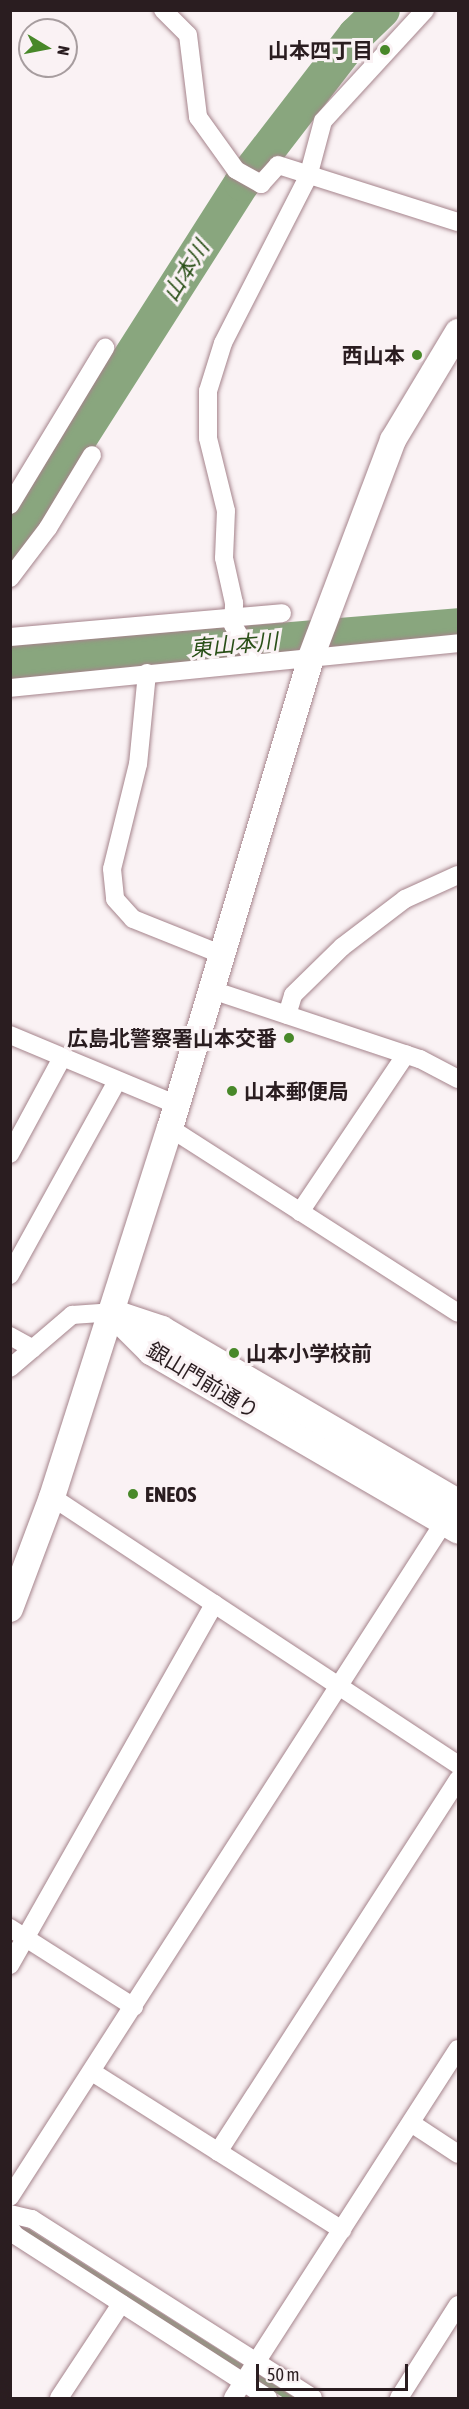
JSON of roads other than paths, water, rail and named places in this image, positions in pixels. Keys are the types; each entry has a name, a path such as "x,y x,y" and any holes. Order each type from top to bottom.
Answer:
{"street":[{"path":"163,10 188,34 198,117 236,170 261,184 278,165 308,177 459,222"},
{"path":"255,662 233,621 224,558 226,511 208,438 208,391 223,343 308,177 323,121 425,10"},
{"path":"10,1609 52,1497 173,1117 313,653 393,440 459,332"},
{"path":"10,505 105,348"},
{"path":"10,578 48,528 92,455"},
{"path":"10,637 233,621 282,613"},
{"path":"10,688 255,662 313,653 459,644"},
{"path":"147,673 138,764 112,869 116,899 133,919 223,955"},
{"path":"287,1015 293,995 342,947 405,899 459,874"},
{"path":"212,990 406,1054 459,1079"},
{"path":"10,1035 117,1081 173,1117 300,1212 459,1313"},
{"path":"300,1212 406,1054"},
{"path":"10,1154 62,1058"},
{"path":"10,1275 117,1081"},
{"path":"10,1368 72,1315 111,1312"},
{"name":"銀山門前通り","path":"111,1312 151,1352 455,1511"},
{"path":"10,1336 33,1348"},
{"path":"52,1497 459,1765"},
{"path":"10,2197 455,1511"},
{"path":"10,1965 214,1604"},
{"path":"218,2152 459,1780"},
{"path":"10,1928 134,2007"},
{"path":"233,2398 459,2049"},
{"path":"92,2073 342,2229"},
{"path":"411,2123 459,2154"},
{"path":"10,2214 32,2220 313,2398"},
{"path":"10,2228 15,2235 268,2398"},
{"path":"59,2398 121,2304"},
{"path":"399,2398 456,2313"}],"waterway":[{"name":"山本川","path":"10,547 242,183 356,35 382,10"},
{"name":"東山本川","path":"10,663 458,626"},
{"path":"14,2227 28,2232 290,2398"}],"place":[{"name":"山本四丁目","path":"385,50"},
{"name":"西山本","path":"417,355"},
{"name":"広島北警察署山本交番","path":"289,1038"},
{"name":"山本郵便局","path":"232,1091"},
{"name":"山本小学校前","path":"234,1353"},
{"name":"ENEOS","path":"133,1494"}]}
